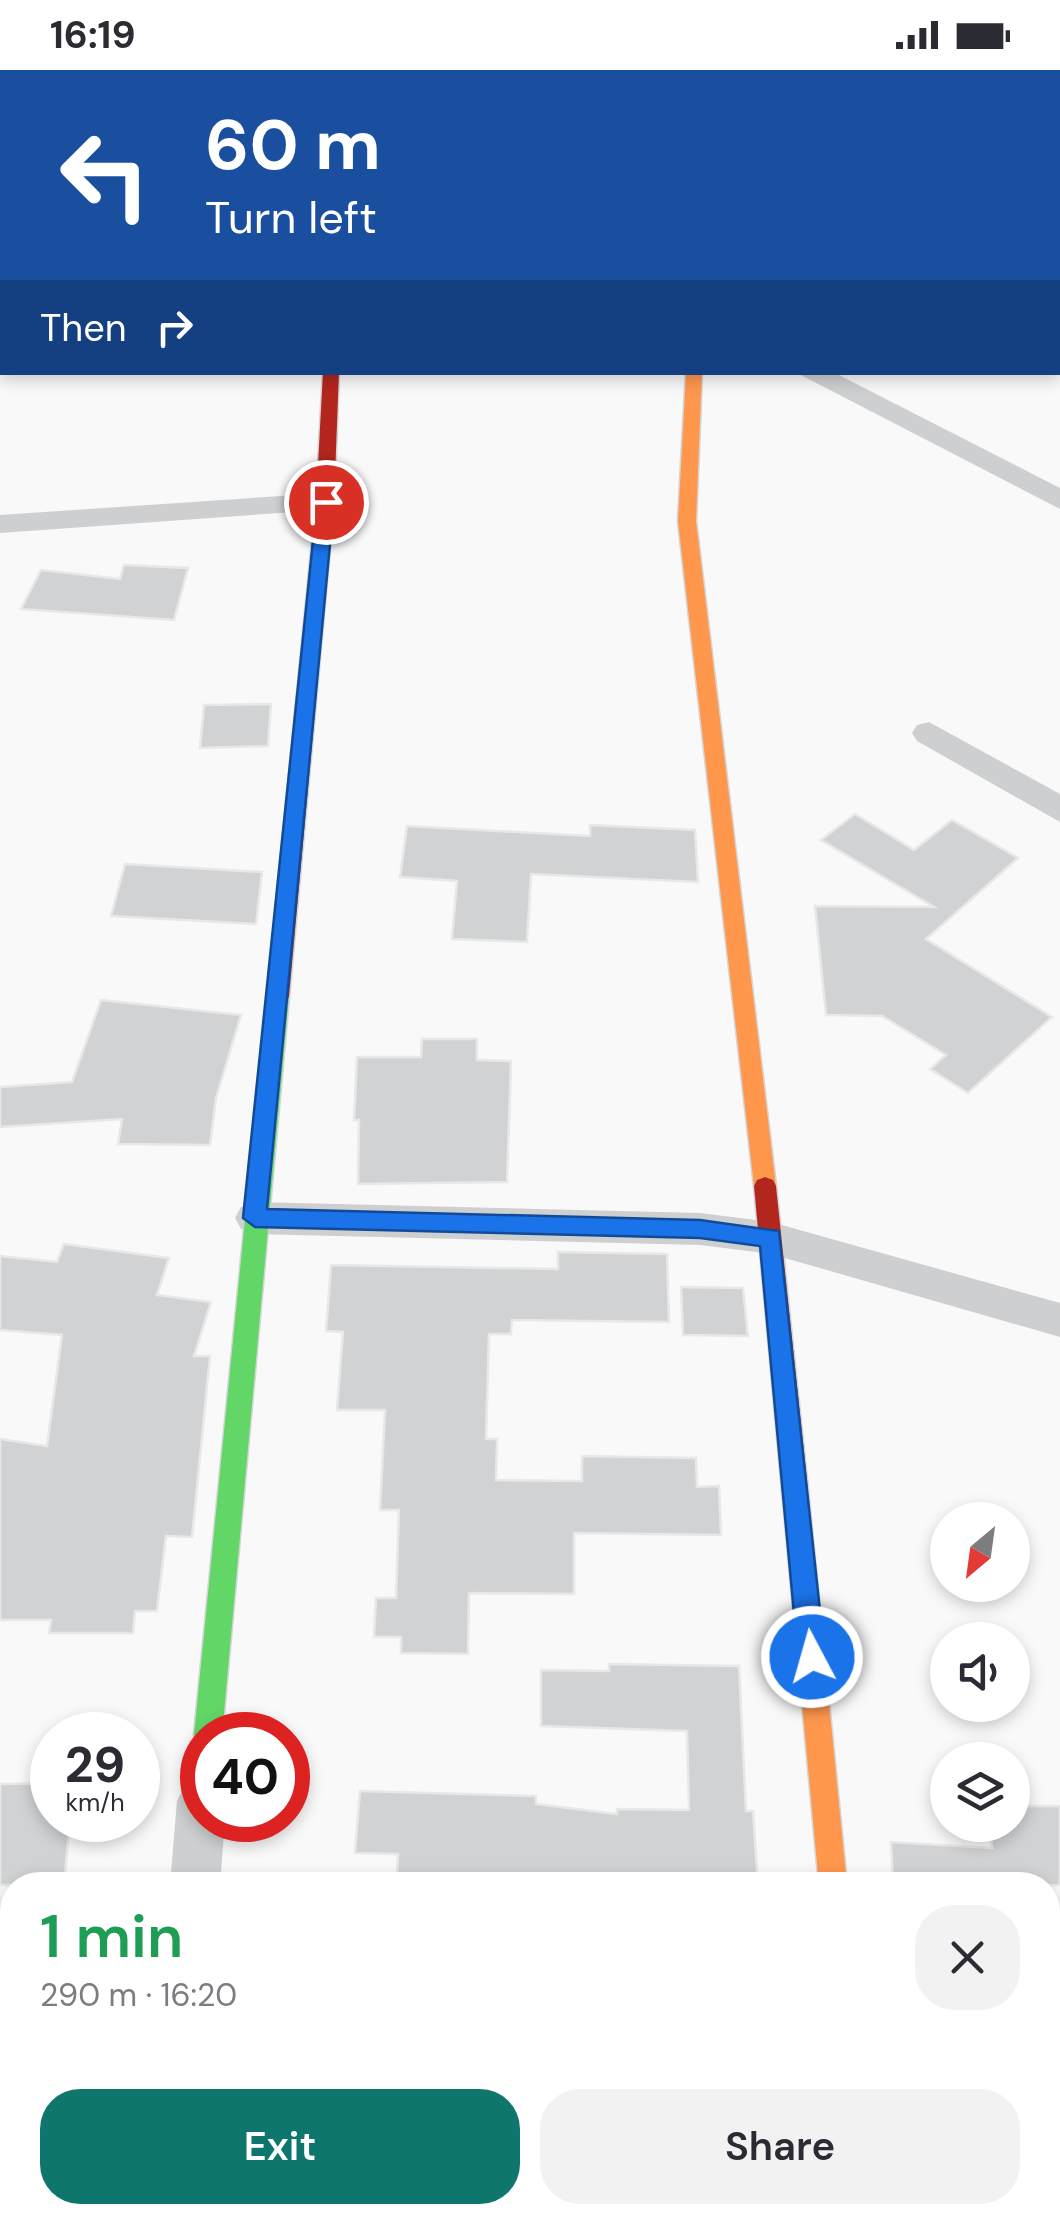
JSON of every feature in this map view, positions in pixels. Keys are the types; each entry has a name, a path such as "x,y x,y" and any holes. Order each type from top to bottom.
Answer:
{"street":[{"path":"210,1712 326,502 331,375"},
{"path":"694,375 688,521 771,1238 833,1872"},
{"path":"815,375 1060,500"},
{"path":"0,524 326,502"},
{"path":"929,733 1060,810"},
{"path":"255,1218 700,1229 771,1238 1060,1320"},
{"path":"196,1872 199,1842"}],"building":[{"path":"124,565 188,568 174,620 21,609 41,570 120,579"},
{"path":"271,704 268,746 200,748 204,705"},
{"path":"855,814 914,850 952,820 1018,858 926,939 1052,1017 968,1093 930,1069 946,1055 882,1016 826,1015 815,906 934,907 821,840"},
{"path":"590,825 695,830 698,882 531,874 527,942 452,939 457,881 400,877 407,826 590,836"},
{"path":"125,864 262,872 256,924 111,916"},
{"path":"101,1000 241,1015 216,1098 210,1145 118,1144 122,1119 0,1127 0,1087 72,1082"},
{"path":"422,1039 477,1039 477,1060 511,1061 507,1182 358,1184 359,1120 354,1120 357,1057 421,1057"},
{"path":"64,1244 169,1258 157,1295 211,1302 194,1356 210,1356 192,1537 166,1536 157,1611 135,1611 133,1633 49,1633 51,1620 0,1620 0,1439 47,1446 62,1335 0,1330 0,1256 57,1262"},
{"path":"558,1252 667,1254 669,1322 512,1320 511,1334 489,1334 486,1439 497,1439 496,1480 582,1481 582,1456 696,1458 697,1487 719,1486 721,1535 574,1533 574,1594 469,1593 468,1654 401,1653 401,1637 374,1637 376,1598 396,1598 399,1510 380,1510 385,1410 337,1410 343,1332 326,1331 331,1265 558,1269"},
{"path":"681,1287 743,1288 748,1336 683,1335"},
{"path":"609,1664 739,1666 746,1811 753,1811 757,1872 397,1872 398,1854 355,1853 360,1791 536,1796 536,1804 617,1814 617,1809 689,1810 687,1731 541,1726 541,1670 609,1671"},
{"path":"30,1783 30,1842 68,1842 65,1872 0,1872 0,1784"},
{"path":"1030,1806 1060,1806 1060,1872 892,1872 891,1842 992,1848 991,1842 1030,1842"}],"traffic: fast":[{"path":"210,1712 278,997"}],"traffic: slow":[{"path":"694,375 687,521 765,1186"},
{"path":"795,1490 832,1872"}],"traffic: jam":[{"path":"278,997 325,502 331,375"},
{"path":"765,1186 795,1490"}],"route":[{"path":"326,502 255,1218 700,1229 771,1238 812,1657"}]}
